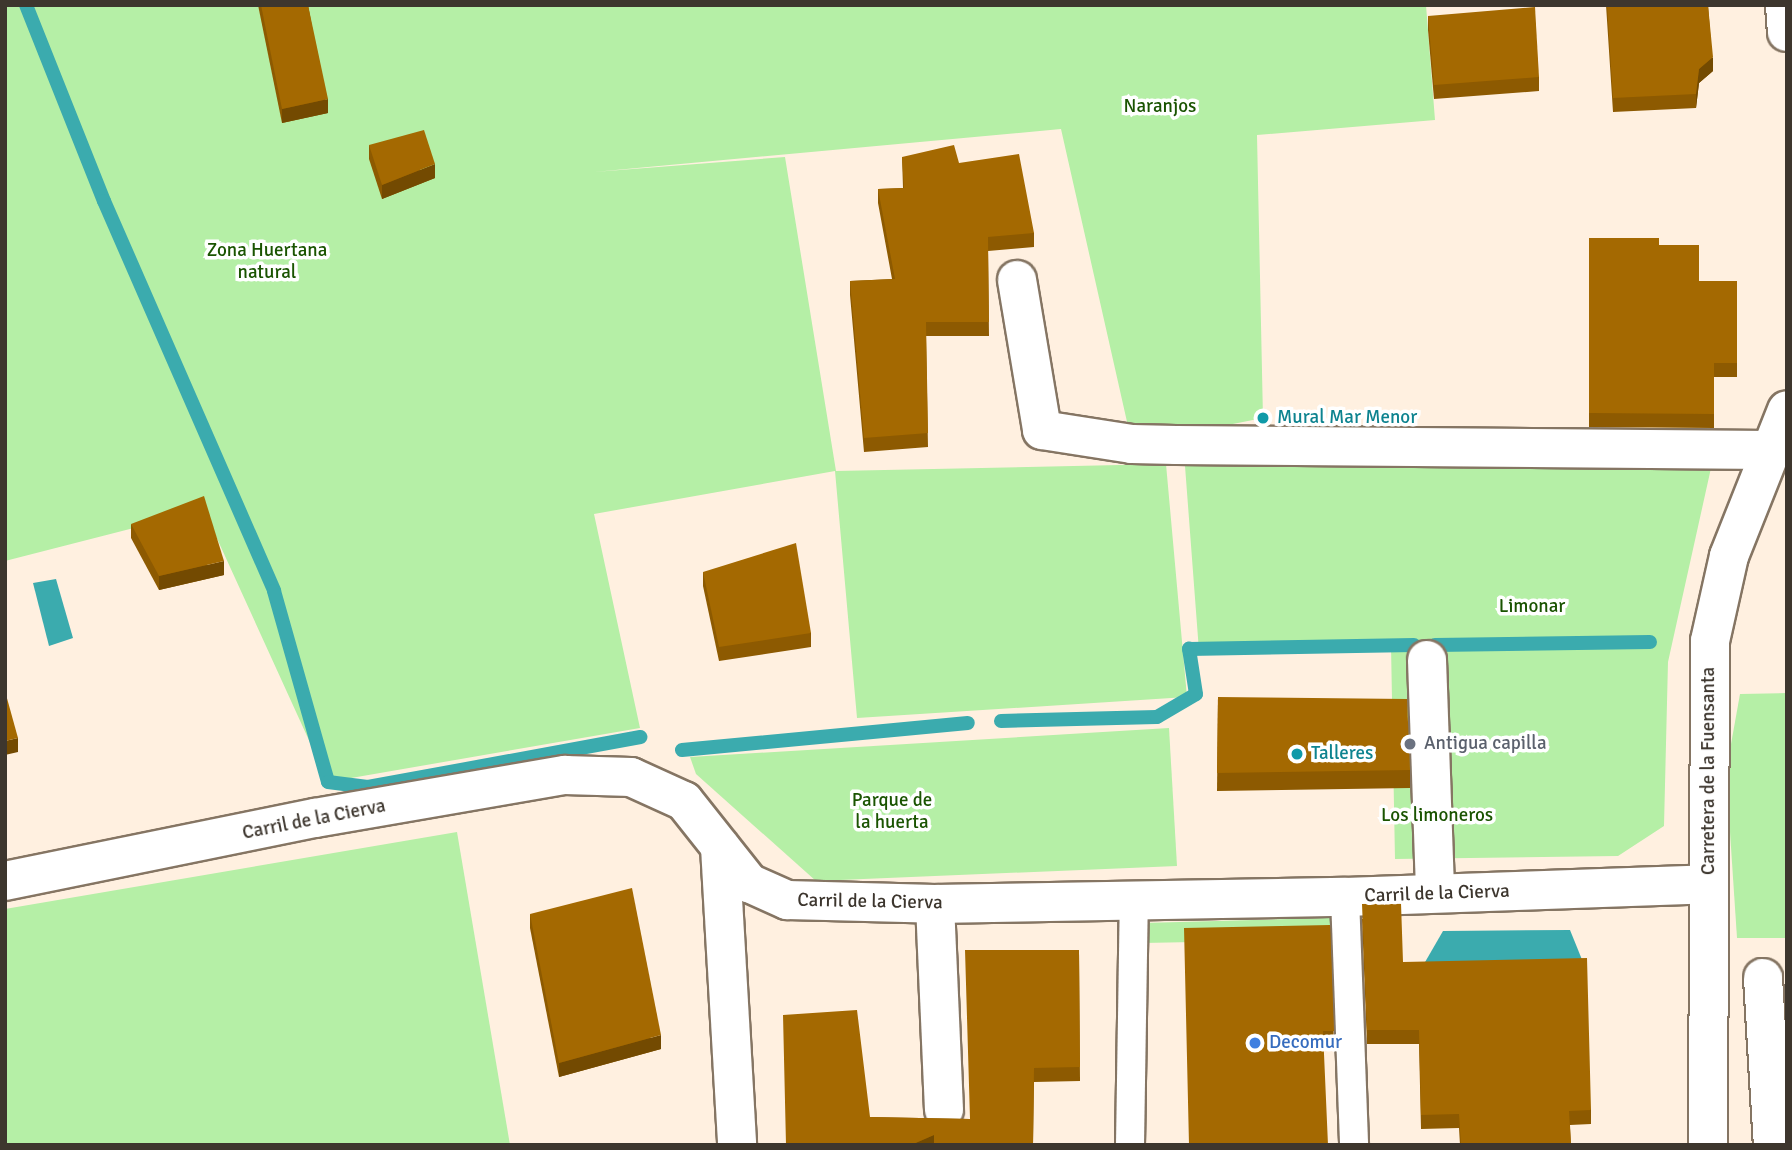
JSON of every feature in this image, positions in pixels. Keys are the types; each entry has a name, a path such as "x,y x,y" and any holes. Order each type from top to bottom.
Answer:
{"street":[{"path":"1785,5 1787,32"},
{"path":"1017,279 1042,430 1132,444 1770,450"},
{"name":"Carretera de la Fuensanta","path":"1708,1145 1710,641 1729,556 1787,410"},
{"path":"1427,660 1435,894"},
{"name":"Carril de la Cierva","path":"5,881 315,818 565,775 631,777 684,801 749,883 787,900 935,904 1345,897 1709,884"},
{"path":"720,847 737,1145"},
{"path":"935,904 944,1110"},
{"path":"1710,978 1775,978 1773,1145"}],"lane":[{"path":"1345,897 1354,1145"},
{"path":"1130,1145 1134,899"}],"green space":[{"name":"Zona Huertana natural","path":"5,5 1426,5 1435,120 1257,135 1263,418 1132,444 1061,129 594,172 785,157 836,471 1166,464 1187,697 857,718 835,471 594,514 640,728 328,782 204,510 5,561"},
{"name":"Limonar","path":"1713,459 1668,662 1664,826 1618,856 1395,859 1391,646 1199,651 1185,466"},
{"path":"1787,693 1787,938 1737,938 1726,772 1740,694"},
{"name":"Parque de la huerta","path":"1169,728 1177,866 816,881 696,774 690,757"},
{"path":"457,832 510,1145 5,1145 5,909"},
{"path":"1360,917 1359,939 1143,943 1143,923"}],"water":[{"path":"56,579 73,638 49,646 33,583"},
{"path":"1570,930 1587,972 1417,976 1443,931"}],"building":[{"path":"261,5 308,5 328,99 282,109"},
{"path":"1607,5 1708,5 1713,57 1699,69 1696,94 1613,98"},
{"path":"1535,7 1539,77 1434,85 1428,16"},
{"path":"424,130 435,164 382,185 369,145"},
{"path":"954,145 959,163 1019,154 1034,233 988,237 989,322 926,322 928,433 864,438 850,281 895,279 878,189 904,188 902,157"},
{"path":"1589,238 1659,238 1659,245 1699,245 1699,281 1737,281 1737,363 1714,363 1714,414 1589,413"},
{"path":"204,496 224,561 159,576 131,524"},
{"path":"796,543 811,633 719,647 703,572"},
{"path":"5,691 18,738 5,741"},
{"name":"Talleres","path":"1218,697 1407,699 1410,770 1217,773"},
{"path":"632,888 661,1035 559,1063 530,914"},
{"path":"1401,903 1403,962 1587,958 1591,1110 1569,1111 1571,1145 1461,1145 1459,1114 1421,1115 1419,1030 1367,1030 1362,904"},
{"name":"Decomur","path":"1330,925 1334,1031 1323,1031 1328,1145 1189,1145 1184,928"},
{"path":"965,950 1079,950 1080,1067 1034,1068 1033,1145 934,1145 934,1135 911,1145 786,1145 783,1015 857,1010 870,1117 970,1119"}],"waterway":[{"path":"26,5 104,201 274,591 328,782 368,787 640,737"},
{"path":"1435,645 1650,642"},
{"path":"1001,721 1157,717 1196,694 1189,649 1414,645"},
{"path":"682,750 968,723"}],"place":[{"name":"Mural Mar Menor","path":"1263,418"},
{"name":"Antigua capilla","path":"1410,744"},
{"name":"Talleres","path":"1297,754"},
{"name":"Decomur","path":"1255,1043"}],"park label":[{"name":"Naranjos","path":"1160,107"},
{"name":"Los limoneros","path":"1437,816"}]}
